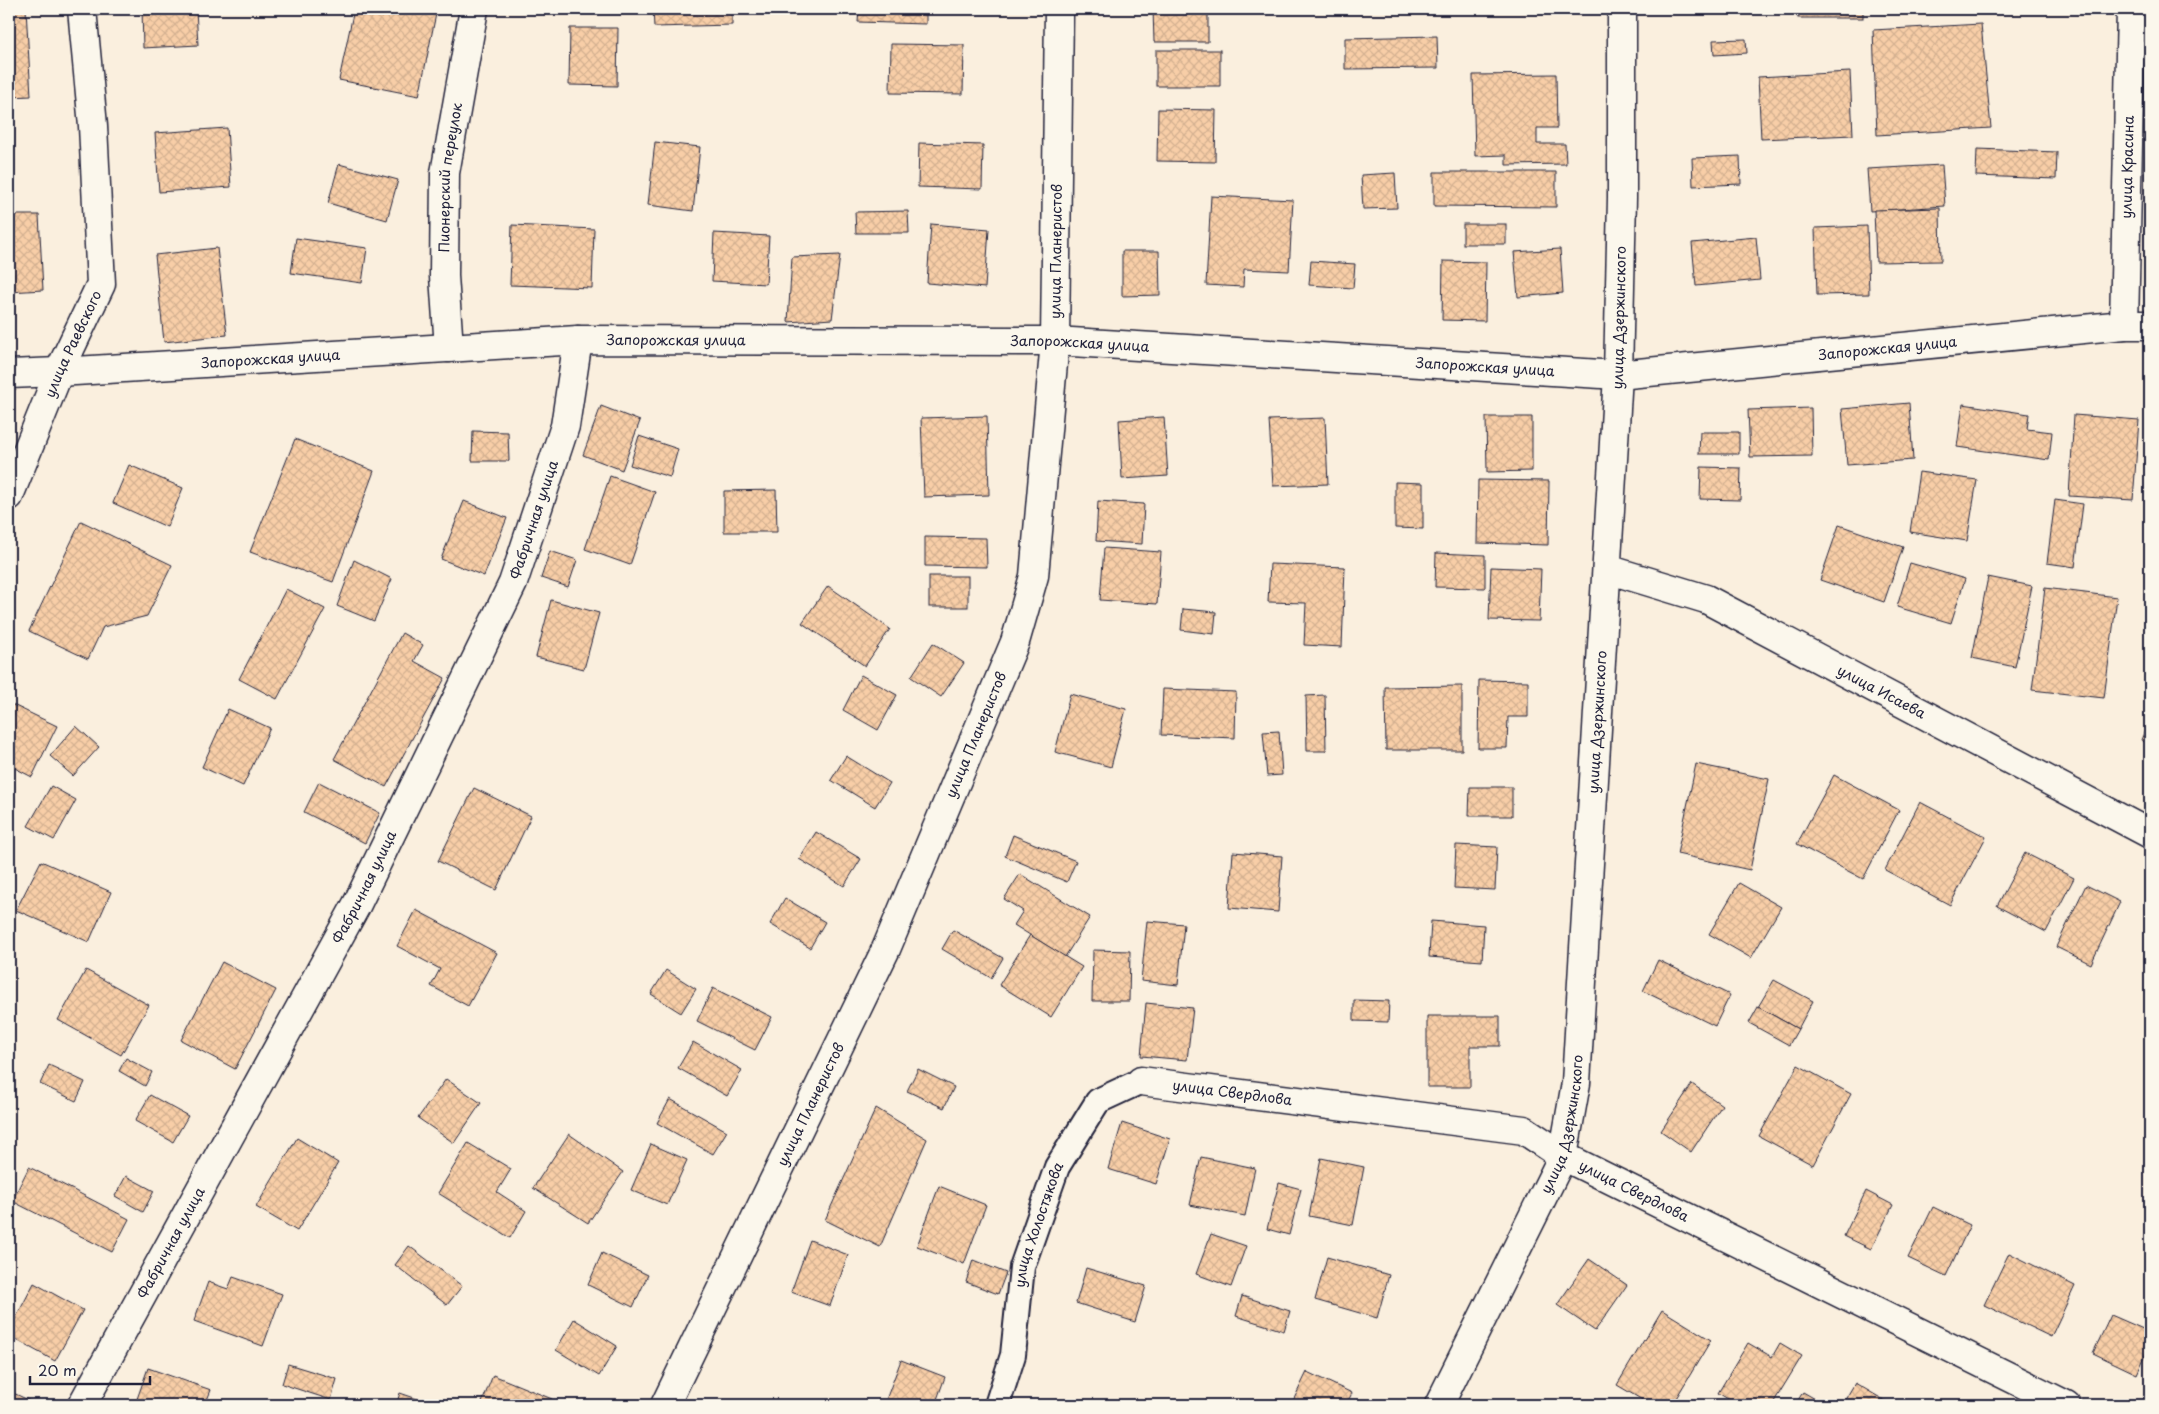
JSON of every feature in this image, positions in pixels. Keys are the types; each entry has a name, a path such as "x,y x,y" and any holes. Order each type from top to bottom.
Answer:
{"street":[{"name":"улица Раевского","path":"9,496 58,372 101,284 93,126 82,9"},
{"name":"Пионерский переулок","path":"449,348 444,276 445,174 474,9"},
{"name":"улица Планеристов","path":"665,1405 886,949 1015,642 1034,576 1055,342 1059,9"},
{"name":"улица Дзержинского","path":"1439,1405 1563,1156 1576,1083 1618,375 1622,198 1622,9"},
{"name":"улица Красина","path":"2131,9 2137,325"},
{"name":"Запорожская улица","path":"9,374 578,340 1055,342 1618,375 2137,325"},
{"name":"Фабричная улица","path":"82,1405 357,904 513,583 565,426 578,340"},
{"name":"улица Исаева","path":"1607,569 1706,599 2150,834"},
{"name":"улица Свердлова","path":"1141,1081 1524,1130 1563,1156 2066,1405"}],"lane":[{"name":"улица Холостякова","path":"997,1405 1013,1355 1022,1266 1057,1167 1098,1101 1141,1081"}],"building":[{"path":"9,9 26,9 31,96 9,97"},
{"path":"142,9 196,9 198,45 143,48"},
{"path":"354,9 437,9 419,96 339,80"},
{"path":"653,9 732,9 732,25 654,27"},
{"path":"859,9 926,9 926,24 858,22"},
{"path":"1153,9 1208,9 1208,42 1154,42"},
{"path":"1798,9 1863,9 1863,18 1798,18"},
{"path":"2002,9 2067,9 2067,11"},
{"path":"1981,24 1991,128 1877,135 1873,30"},
{"path":"570,28 618,28 617,86 569,85"},
{"path":"1437,36 1438,68 1345,69 1345,38"},
{"path":"1746,39 1747,53 1714,55 1713,40"},
{"path":"891,44 964,45 963,94 890,93"},
{"path":"1156,50 1220,50 1220,86 1156,86"},
{"path":"1850,72 1853,135 1761,139 1758,77"},
{"path":"1556,74 1557,128 1537,128 1537,144 1565,144 1566,164 1506,165 1506,155 1475,156 1473,75"},
{"path":"1158,109 1216,110 1215,162 1157,161"},
{"path":"227,128 231,187 159,192 155,133"},
{"path":"655,142 700,147 693,211 648,205"},
{"path":"919,143 983,145 982,189 918,187"},
{"path":"1977,149 2057,152 2056,179 1976,176"},
{"path":"1740,156 1741,184 1693,186 1692,158"},
{"path":"339,164 398,180 387,220 328,203"},
{"path":"1942,165 1945,206 1870,211 1867,169"},
{"path":"1434,172 1556,172 1556,207 1434,206"},
{"path":"1395,173 1397,208 1363,209 1361,175"},
{"path":"1211,196 1293,200 1289,271 1244,269 1243,287 1206,285"},
{"path":"1940,208 1941,261 1876,262 1874,210"},
{"path":"908,211 909,233 856,233 855,212"},
{"path":"9,215 39,215 43,290 9,292"},
{"path":"931,224 989,229 985,288 927,283"},
{"path":"1463,224 1506,224 1506,244 1463,244"},
{"path":"512,225 594,229 592,288 510,285"},
{"path":"1867,226 1869,294 1817,295 1815,228"},
{"path":"714,233 769,236 766,284 712,281"},
{"path":"1756,237 1760,280 1696,286 1692,243"},
{"path":"296,238 367,248 362,283 291,273"},
{"path":"217,248 227,335 164,342 155,255"},
{"path":"1560,249 1563,293 1518,297 1514,252"},
{"path":"1122,251 1159,251 1160,295 1122,296"},
{"path":"840,255 832,319 788,322 792,257"},
{"path":"1311,261 1355,264 1353,288 1309,285"},
{"path":"1443,261 1486,262 1485,321 1442,320"},
{"path":"1909,403 1913,460 1847,465 1842,409"},
{"path":"1963,404 2029,414 2027,429 2052,432 2049,460 1957,447"},
{"path":"601,406 640,421 622,470 583,455"},
{"path":"1811,408 1812,456 1750,457 1748,410"},
{"path":"2074,415 2139,420 2133,500 2069,496"},
{"path":"987,416 989,495 924,497 921,418"},
{"path":"1164,417 1168,476 1122,479 1119,420"},
{"path":"1486,417 1532,417 1532,471 1487,472"},
{"path":"1325,418 1328,484 1273,486 1269,420"},
{"path":"473,431 508,432 509,461 472,461"},
{"path":"1700,432 1739,432 1739,454 1699,454"},
{"path":"639,436 678,449 670,477 630,465"},
{"path":"295,439 374,471 333,582 250,552"},
{"path":"129,465 183,488 167,527 113,503"},
{"path":"1701,467 1741,468 1740,500 1700,499"},
{"path":"1919,472 1977,480 1967,541 1910,532"},
{"path":"610,476 655,492 630,565 585,549"},
{"path":"1478,480 1549,481 1548,545 1477,543"},
{"path":"1395,482 1423,483 1423,529 1395,528"},
{"path":"776,490 777,532 724,532 724,491"},
{"path":"2055,500 2083,504 2075,567 2047,563"},
{"path":"464,501 507,518 484,576 441,559"},
{"path":"1098,501 1144,504 1142,544 1096,541"},
{"path":"81,521 172,565 147,616 103,627 88,659 29,631"},
{"path":"1839,525 1903,547 1884,602 1820,580"},
{"path":"925,537 986,538 987,567 925,566"},
{"path":"1104,548 1161,552 1157,604 1100,600"},
{"path":"550,551 577,560 568,587 541,578"},
{"path":"1436,553 1485,555 1485,588 1435,587"},
{"path":"354,560 392,579 374,621 337,606"},
{"path":"1910,563 1965,579 1951,623 1897,607"},
{"path":"1270,564 1345,567 1342,647 1304,645 1306,603 1268,602"},
{"path":"1491,567 1541,569 1539,621 1489,620"},
{"path":"929,576 968,576 968,607 929,607"},
{"path":"1988,577 2032,586 2015,667 1972,658"},
{"path":"828,586 890,629 865,666 802,623"},
{"path":"2045,588 2117,597 2104,698 2032,690"},
{"path":"286,589 325,609 277,699 239,679"},
{"path":"551,600 599,613 584,669 536,657"},
{"path":"1183,609 1216,612 1214,634 1181,630"},
{"path":"402,633 423,645 414,661 445,678 386,787 334,759"},
{"path":"933,643 964,663 941,697 911,677"},
{"path":"861,675 897,695 878,730 843,710"},
{"path":"1479,680 1528,681 1528,717 1508,717 1507,748 1478,748"},
{"path":"1462,686 1462,750 1386,750 1385,687"},
{"path":"1163,689 1236,692 1235,738 1161,735"},
{"path":"1070,694 1126,709 1111,767 1055,752"},
{"path":"1325,695 1326,751 1307,751 1306,696"},
{"path":"9,703 57,726 32,777 9,765"},
{"path":"228,709 270,728 243,786 202,767"},
{"path":"2150,718 2150,745 2141,740"},
{"path":"76,726 99,747 73,776 50,756"},
{"path":"1279,731 1282,775 1267,776 1263,732"},
{"path":"846,756 890,783 875,807 831,780"},
{"path":"1696,764 1769,779 1750,870 1677,854"},
{"path":"1834,775 1899,810 1863,879 1797,844"},
{"path":"319,782 380,813 365,843 304,812"},
{"path":"51,786 76,800 54,840 28,826"},
{"path":"1470,787 1512,787 1512,816 1469,816"},
{"path":"474,788 531,816 496,890 438,861"},
{"path":"1920,802 1986,837 1950,905 1885,870"},
{"path":"816,832 861,859 844,886 799,859"},
{"path":"1013,835 1076,861 1067,882 1005,856"},
{"path":"1456,845 1497,847 1495,890 1454,888"},
{"path":"1233,852 1282,856 1278,912 1229,908"},
{"path":"2025,853 2074,878 2046,932 1997,906"},
{"path":"41,861 111,892 89,942 16,910"},
{"path":"1020,874 1090,917 1065,957 1014,925 1023,911 1004,899"},
{"path":"1739,883 1781,907 1751,958 1709,934"},
{"path":"2086,885 2120,902 2091,964 2056,947"},
{"path":"785,898 825,922 810,948 770,924"},
{"path":"416,910 497,953 468,1006 431,986 440,969 397,946"},
{"path":"1147,921 1184,924 1178,985 1141,981"},
{"path":"1431,921 1484,925 1482,961 1429,957"},
{"path":"953,930 1003,958 991,978 942,949"},
{"path":"1030,935 1082,967 1051,1017 999,985"},
{"path":"1093,950 1130,951 1129,1001 1092,1001"},
{"path":"1658,960 1730,995 1715,1026 1643,991"},
{"path":"222,962 276,990 235,1069 181,1040"},
{"path":"86,970 149,1005 121,1055 58,1020"},
{"path":"666,970 696,989 681,1013 651,994"},
{"path":"1774,980 1813,1001 1798,1029 1758,1007"},
{"path":"713,988 772,1017 755,1050 697,1021"},
{"path":"1354,1000 1389,1001 1388,1022 1354,1021"},
{"path":"1146,1003 1193,1008 1187,1060 1141,1056"},
{"path":"1758,1007 1798,1029 1789,1045 1749,1023"},
{"path":"1427,1016 1500,1016 1500,1046 1470,1046 1470,1087 1427,1087"},
{"path":"693,1042 742,1070 727,1096 678,1068"},
{"path":"126,1058 152,1072 145,1086 119,1071"},
{"path":"49,1065 85,1082 76,1101 40,1084"},
{"path":"1798,1065 1851,1094 1813,1165 1759,1136"},
{"path":"918,1069 954,1087 944,1108 907,1091"},
{"path":"446,1079 481,1103 454,1143 418,1118"},
{"path":"1692,1084 1722,1105 1691,1152 1661,1131"},
{"path":"150,1095 188,1116 173,1142 135,1121"},
{"path":"670,1099 727,1131 713,1154 657,1123"},
{"path":"876,1108 927,1139 880,1247 825,1220"},
{"path":"1122,1123 1170,1139 1156,1184 1108,1169"},
{"path":"569,1134 623,1172 588,1223 533,1188"},
{"path":"297,1138 338,1163 297,1231 256,1207"},
{"path":"468,1143 511,1169 497,1192 526,1211 510,1238 438,1193"},
{"path":"651,1144 687,1160 667,1205 631,1190"},
{"path":"1201,1157 1255,1168 1245,1216 1190,1205"},
{"path":"1321,1158 1364,1167 1353,1225 1309,1216"},
{"path":"29,1167 129,1219 112,1252 12,1201"},
{"path":"126,1176 154,1191 143,1212 115,1196"},
{"path":"1279,1183 1301,1189 1289,1235 1267,1229"},
{"path":"939,1186 986,1205 964,1264 917,1246"},
{"path":"1866,1191 1893,1205 1871,1249 1844,1236"},
{"path":"1933,1207 1970,1225 1946,1276 1908,1258"},
{"path":"1211,1234 1246,1246 1231,1287 1196,1274"},
{"path":"810,1240 848,1255 830,1306 791,1292"},
{"path":"409,1246 462,1286 447,1305 395,1265"},
{"path":"602,1253 648,1275 633,1307 588,1285"},
{"path":"2009,1253 2075,1286 2051,1337 1984,1305"},
{"path":"1327,1257 1389,1275 1377,1318 1315,1300"},
{"path":"1589,1259 1627,1285 1595,1331 1557,1305"},
{"path":"973,1260 1006,1273 998,1294 966,1282"},
{"path":"1086,1268 1146,1286 1135,1322 1076,1303"},
{"path":"233,1277 282,1294 263,1346 194,1321 208,1282 228,1289"},
{"path":"34,1283 83,1310 55,1361 9,1336 9,1331"},
{"path":"1242,1296 1290,1311 1284,1331 1236,1316"},
{"path":"1662,1310 1711,1340 1672,1405 1651,1405 1617,1385"},
{"path":"2111,1315 2150,1332 2150,1345 2137,1374 2093,1353"},
{"path":"574,1319 617,1346 599,1376 556,1350"},
{"path":"1748,1343 1772,1357 1780,1343 1802,1356 1772,1405 1738,1405 1718,1393"},
{"path":"901,1360 945,1377 935,1405 884,1405"},
{"path":"288,1364 337,1379 331,1400 282,1384"},
{"path":"148,1368 211,1390 205,1405 154,1405 137,1399"},
{"path":"1307,1372 1352,1393 1346,1405 1291,1405"},
{"path":"493,1375 552,1399 550,1405 481,1405"},
{"path":"1855,1383 1889,1403 1888,1405 1842,1405"},
{"path":"9,1391 39,1405 9,1405"},
{"path":"1803,1392 1824,1404 1795,1405"},
{"path":"400,1393 435,1405 396,1405"}]}
